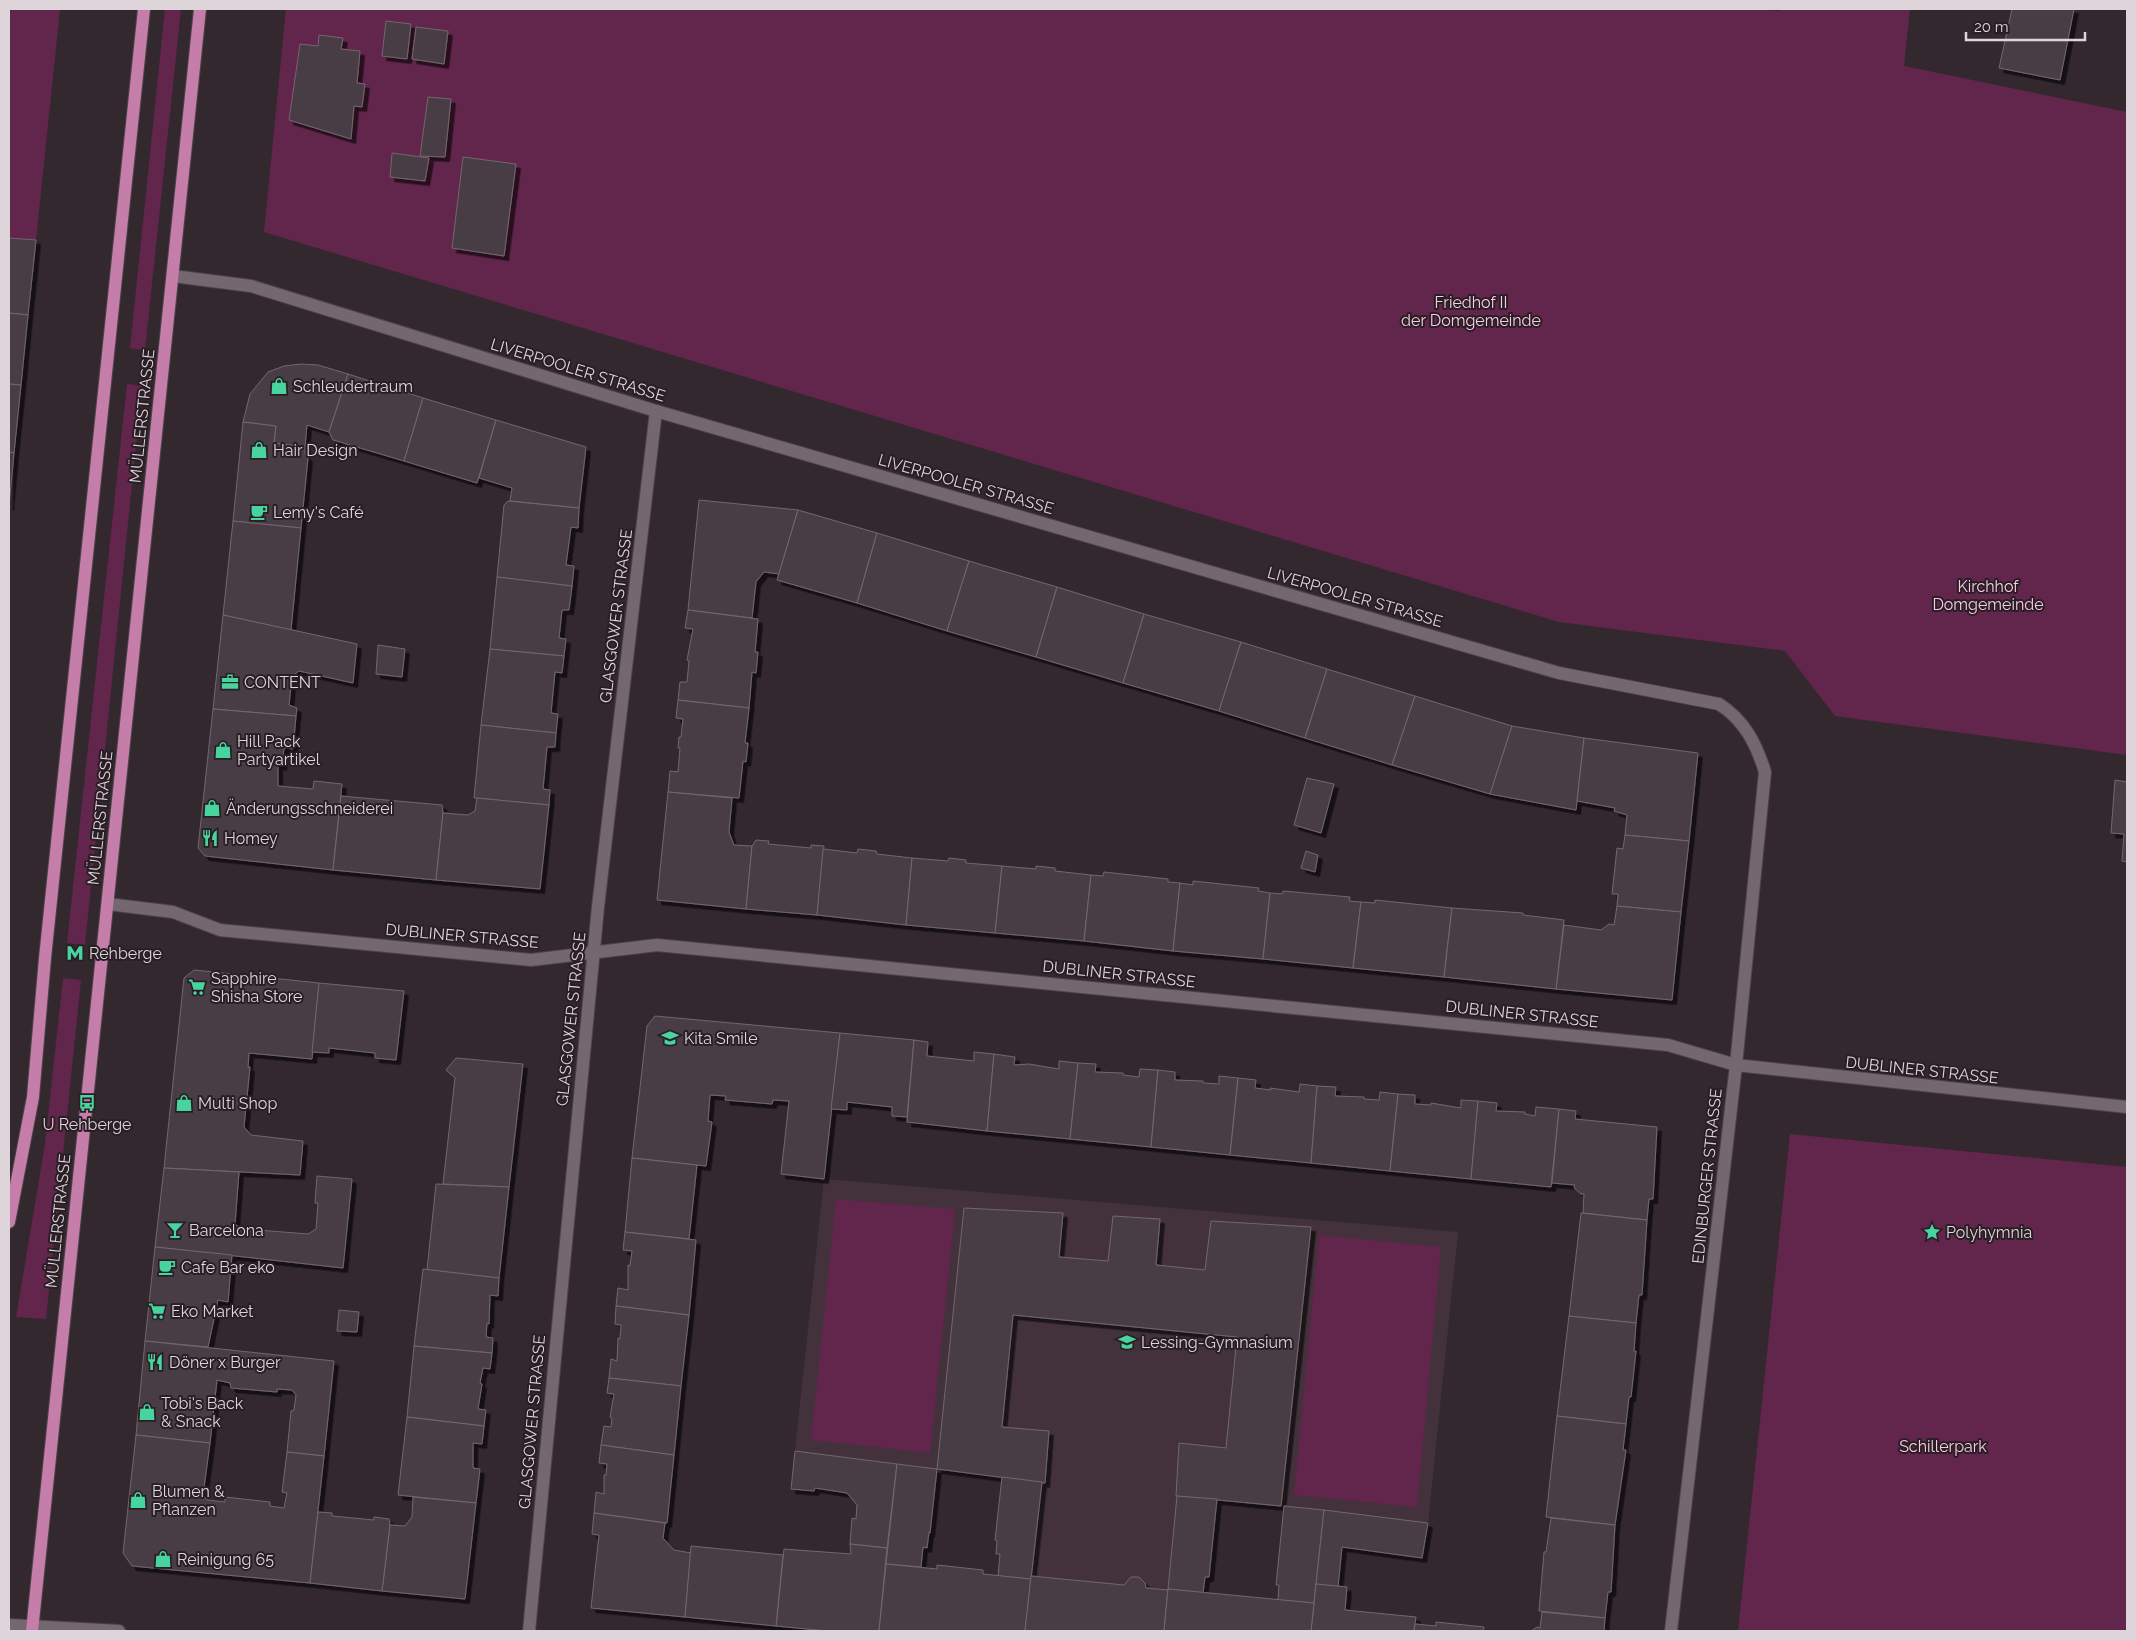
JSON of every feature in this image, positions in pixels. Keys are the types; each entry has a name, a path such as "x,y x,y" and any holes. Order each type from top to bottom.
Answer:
{"main road":[{"path":"9,1222 33,1097 47,938 144,9"},
{"name":"MÜLLERSTRASSE","path":"33,1629 200,9"}],"street":[{"name":"LIVERPOOLER STRASSE","path":"173,276 251,286 656,411 1558,673 1719,704 1733,713 1745,728"},
{"name":"GLASGOWER STRASSE","path":"529,1631 594,953 656,411"},
{"name":"EDINBURGER STRASSE","path":"1671,1631 1736,1065 1765,772 1757,747 1745,728"},
{"name":"DUBLINER STRASSE","path":"108,904 173,912 220,930 531,960 657,945 1668,1044 1736,1065 2127,1108"},
{"path":"9,1625 33,1629 119,1631"}],"shaded area":[{"name":"Lessing-Gymnasium","path":"824,1179 1458,1232 1428,1523 1177,1496 1164,1631 1025,1631 1042,1482 795,1451"}],"green space":[{"path":"9,9 60,9 36,240 9,238"},
{"path":"165,9 181,9 145,350 130,348"},
{"name":"Friedhof II der Domgemeinde","path":"286,9 1756,9 1779,11 1779,9 1910,9 1904,66 2127,112 2127,755 1835,716 1785,651 1559,622 264,232"},
{"path":"127,384 142,386 85,945 67,943"},
{"path":"63,978 81,980 46,1319 16,1317 45,1144"},
{"name":"Schillerpark","path":"1790,1134 2127,1167 2127,1631 1738,1631"},
{"path":"836,1199 955,1209 930,1453 811,1440"},
{"path":"1319,1235 1441,1247 1417,1507 1294,1495"}],"building":[{"path":"2012,9 2074,9 2060,80 1999,68"},
{"path":"386,21 411,24 407,59 382,56"},
{"path":"416,27 448,31 444,64 412,59"},
{"path":"319,35 343,38 341,49 360,51 357,83 365,84 362,107 354,106 351,139 289,120 300,44 318,46"},
{"path":"428,97 451,99 445,157 420,156"},
{"path":"392,153 429,158 425,181 390,177"},
{"path":"463,157 516,164 504,256 452,248"},
{"path":"9,238 36,240 28,315 9,313"},
{"path":"9,313 28,315 21,385 9,384"},
{"path":"318,365 348,374 329,432 307,425 305,447 274,443 276,426 243,422 250,394 268,372 284,366"},
{"path":"348,374 423,398 404,461 333,440 329,432"},
{"path":"9,384 21,385 14,453 9,452"},
{"path":"423,398 496,420 477,483 404,461"},
{"path":"496,420 586,447 579,508 510,501 512,488 479,478"},
{"path":"243,422 276,426 274,443 305,447 305,454 308,458 301,528 233,521"},
{"path":"9,452 14,453 9,506"},
{"path":"699,500 798,510 779,574 764,572 756,582 752,618 688,610"},
{"path":"508,501 579,508 578,528 571,527 566,565 574,566 572,586 497,577 504,505"},
{"path":"798,510 877,533 857,603 777,580"},
{"path":"233,521 301,528 291,630 223,615"},
{"path":"877,533 969,561 947,631 857,603"},
{"path":"969,561 1057,587 1036,657 947,631"},
{"path":"497,577 572,586 569,610 562,610 559,638 566,639 564,656 490,649"},
{"path":"1057,587 1144,614 1123,683 1036,657"},
{"path":"688,610 758,619 755,652 758,652 756,673 752,672 749,708 678,700 680,682 687,682 689,661 687,660 693,629 685,628"},
{"path":"1144,614 1241,642 1219,711 1123,683"},
{"path":"223,615 357,644 353,683 299,671 292,676 289,705 297,708 296,716 213,709"},
{"path":"1241,642 1327,669 1305,738 1219,711"},
{"path":"378,645 405,649 402,677 376,674"},
{"path":"490,649 564,656 562,673 555,672 551,713 558,714 556,733 481,725"},
{"path":"1327,669 1415,696 1392,765 1305,738"},
{"path":"1415,696 1512,726 1490,794 1392,765"},
{"path":"678,700 749,708 745,743 748,743 746,762 743,761 739,798 668,792 670,771 678,772 679,737 681,737 683,719 676,718"},
{"path":"213,709 296,716 293,749 284,748 282,766 278,765 278,786 313,789 314,781 342,784 333,870 205,856 198,848"},
{"path":"481,725 556,733 555,747 547,747 543,789 550,790 549,805 474,798"},
{"path":"1512,726 1584,738 1576,810 1490,794"},
{"path":"1584,738 1698,753 1689,841 1625,835 1627,815 1614,811 1615,808 1577,801"},
{"path":"1307,778 1334,784 1321,833 1294,825"},
{"path":"2115,780 2127,782 2127,862 2122,861 2124,834 2111,833"},
{"path":"668,792 732,798 729,832 734,845 752,846 746,909 657,900"},
{"path":"341,796 442,805 443,813 436,880 333,870"},
{"path":"477,798 549,805 540,889 436,880 443,813 468,815 475,811"},
{"path":"1625,835 1689,841 1681,912 1617,906 1618,894 1612,894 1617,848 1623,849"},
{"path":"756,840 769,841 768,844 811,848 811,845 824,846 817,915 746,909 752,846"},
{"path":"823,849 857,853 858,849 876,851 877,854 912,858 906,925 817,915"},
{"path":"1306,851 1318,855 1315,872 1301,868"},
{"path":"912,858 948,861 949,858 966,860 966,863 1002,866 995,933 906,925"},
{"path":"1002,866 1036,869 1036,866 1055,868 1055,871 1091,875 1084,941 995,933"},
{"path":"1104,872 1168,879 1168,882 1180,883 1173,951 1084,941 1091,875 1103,876"},
{"path":"1193,881 1259,888 1258,891 1270,893 1263,959 1173,951 1180,883 1193,885"},
{"path":"1283,891 1350,897 1349,901 1361,902 1353,968 1263,959 1270,893 1282,894"},
{"path":"1375,900 1452,908 1444,977 1353,968 1361,902 1375,903"},
{"path":"1617,906 1681,912 1672,1000 1556,989 1564,925 1601,930 1609,924 1614,925"},
{"path":"1452,908 1523,913 1523,915 1564,920 1556,989 1444,977"},
{"path":"194,970 319,983 312,1059 249,1053 248,1067 250,1067 244,1127 251,1135 303,1141 300,1175 164,1168 184,978"},
{"path":"319,983 404,991 396,1060 375,1058 375,1053 329,1048 329,1053 312,1052"},
{"path":"655,1016 840,1033 824,1179 781,1174 789,1101 773,1100 772,1104 725,1100 726,1096 710,1095 708,1121 712,1122 706,1166 632,1158 647,1026"},
{"path":"840,1033 914,1040 907,1117 892,1116 892,1107 847,1102 847,1110 831,1109"},
{"path":"914,1040 928,1042 927,1056 974,1061 974,1052 994,1054 987,1131 907,1122"},
{"path":"994,1054 1015,1057 1014,1065 1029,1064 1059,1069 1059,1061 1078,1063 1070,1139 987,1131"},
{"path":"456,1058 523,1064 509,1187 443,1184 455,1078 446,1070"},
{"path":"1078,1063 1096,1064 1095,1072 1123,1073 1123,1075 1139,1077 1140,1069 1158,1070 1151,1147 1070,1139"},
{"path":"1158,1070 1175,1072 1175,1080 1203,1081 1203,1083 1219,1084 1219,1076 1238,1078 1230,1155 1151,1147"},
{"path":"1238,1078 1256,1080 1255,1088 1271,1090 1270,1088 1299,1092 1300,1084 1317,1086 1311,1163 1230,1155"},
{"path":"1317,1086 1336,1087 1335,1096 1364,1097 1364,1099 1379,1100 1380,1092 1398,1094 1390,1171 1311,1163"},
{"path":"1398,1094 1415,1095 1415,1104 1431,1105 1431,1103 1461,1108 1461,1100 1478,1101 1471,1179 1390,1171"},
{"path":"1478,1101 1497,1103 1496,1111 1525,1112 1525,1114 1535,1116 1536,1107 1559,1109 1551,1187 1471,1179"},
{"path":"1559,1109 1576,1111 1575,1119 1657,1127 1653,1199 1649,1199 1647,1220 1583,1213 1584,1194 1581,1194 1574,1188 1575,1185 1552,1183"},
{"path":"632,1158 697,1165 689,1239 625,1232"},
{"path":"164,1168 239,1172 235,1224 243,1230 257,1233 258,1230 308,1234 316,1229 318,1203 315,1203 317,1176 352,1179 343,1268 155,1247"},
{"path":"436,1184 509,1187 499,1278 427,1270"},
{"path":"964,1208 1063,1213 1059,1257 1108,1261 1113,1216 1160,1219 1156,1265 1205,1270 1211,1221 1311,1227 1281,1506 1176,1496 1179,1443 1226,1448 1237,1337 1013,1315 1002,1427 1049,1431 1045,1483 937,1469"},
{"path":"1581,1213 1647,1220 1642,1295 1639,1295 1636,1323 1569,1316"},
{"path":"625,1232 696,1240 689,1315 616,1306 618,1288 628,1290 628,1265 630,1266 632,1251 623,1250"},
{"path":"155,1247 232,1255 228,1302 218,1300 208,1347 145,1341"},
{"path":"423,1269 499,1278 498,1296 490,1295 489,1324 487,1323 486,1337 493,1338 492,1353 414,1346"},
{"path":"616,1306 689,1315 681,1386 609,1378 611,1359 617,1361 618,1338 620,1339 621,1325 615,1324"},
{"path":"339,1310 359,1312 357,1332 337,1331"},
{"path":"1569,1316 1636,1323 1634,1351 1636,1351 1626,1424 1557,1416"},
{"path":"145,1341 334,1361 324,1456 287,1452 291,1411 294,1410 296,1395 292,1390 277,1389 277,1392 231,1388 230,1383 217,1380 210,1443 136,1435"},
{"path":"414,1346 492,1353 490,1369 483,1368 480,1383 482,1384 478,1409 486,1410 484,1426 407,1417"},
{"path":"609,1378 681,1386 674,1455 601,1445 604,1426 611,1427 612,1418 610,1417 614,1394 607,1393"},
{"path":"1557,1416 1626,1424 1623,1450 1626,1450 1615,1525 1546,1517"},
{"path":"407,1417 484,1426 482,1444 473,1443 473,1468 480,1469 476,1503 398,1495"},
{"path":"136,1435 210,1443 203,1495 207,1500 225,1502 225,1497 270,1502 270,1506 284,1508 287,1493 282,1492 287,1452 324,1456 310,1583 132,1566 123,1553"},
{"path":"601,1445 674,1455 667,1523 594,1513 596,1492 604,1494 604,1475 606,1475 607,1464 599,1463"},
{"path":"795,1451 897,1464 887,1548 850,1544 852,1518 856,1519 857,1505 847,1493 815,1488 814,1491 791,1489"},
{"path":"897,1464 937,1469 930,1533 927,1548 923,1547 921,1567 886,1564"},
{"path":"1002,1477 1042,1482 1031,1579 998,1576 1000,1554 996,1554 997,1541 995,1540"},
{"path":"1177,1496 1217,1499 1209,1577 1205,1577 1203,1593 1168,1589"},
{"path":"413,1497 476,1503 465,1599 382,1591 390,1525 405,1526 412,1517"},
{"path":"1284,1506 1324,1510 1314,1603 1278,1600 1279,1585 1276,1585"},
{"path":"1324,1510 1428,1523 1422,1558 1342,1547 1338,1587 1316,1584"},
{"path":"318,1512 332,1513 332,1516 374,1520 374,1517 389,1519 390,1525 382,1591 310,1583"},
{"path":"594,1513 665,1523 663,1538 674,1550 691,1553 685,1617 591,1608 599,1535 592,1534"},
{"path":"1551,1518 1615,1525 1611,1592 1608,1592 1605,1618 1539,1611 1544,1552 1546,1552"},
{"path":"850,1544 887,1548 879,1631 827,1631 776,1626 784,1549 851,1554"},
{"path":"691,1546 783,1555 776,1626 685,1617"},
{"path":"886,1564 937,1569 937,1565 983,1570 983,1574 1031,1579 1025,1631 879,1631"},
{"path":"1031,1576 1124,1585 1131,1577 1139,1577 1145,1583 1146,1588 1168,1590 1164,1631 1025,1631"},
{"path":"1316,1584 1347,1587 1345,1610 1416,1617 1414,1631 1311,1631"},
{"path":"1168,1589 1314,1603 1311,1631 1164,1631"},
{"path":"1542,1612 1605,1618 1604,1631 1531,1631 1537,1627 1540,1628"},
{"path":"1436,1622 1484,1627 1483,1631 1414,1631 1415,1624 1436,1626"}],"place":[{"name":"Schleudertraum","path":"279,386"},
{"name":"Hair Design","path":"259,450"},
{"name":"Lemy's Café","path":"259,512"},
{"name":"CONTENT","path":"230,682"},
{"name":"Hill Pack Partyartikel","path":"223,750"},
{"name":"Änderungsschneiderei","path":"212,808"},
{"name":"Homey","path":"210,838"},
{"name":"Rehberge","path":"75,953"},
{"name":"Sapphire Shisha Store","path":"197,987"},
{"name":"Kita Smile","path":"670,1038"},
{"name":"U Rehberge","path":"87,1103"},
{"name":"Multi Shop","path":"184,1103"},
{"name":"Barcelona","path":"175,1230"},
{"name":"Polyhymnia","path":"1932,1232"},
{"name":"Cafe Bar eko","path":"167,1267"},
{"name":"Eko Market","path":"157,1311"},
{"name":"Lessing-Gymnasium","path":"1127,1342"},
{"name":"Döner x Burger","path":"155,1362"},
{"name":"Tobi's Back & Snack","path":"147,1412"},
{"name":"Blumen & Pflanzen","path":"138,1500"},
{"name":"Reinigung 65","path":"163,1559"}],"park label":[{"name":"Kirchhof Domgemeinde","path":"1988,595"}]}
